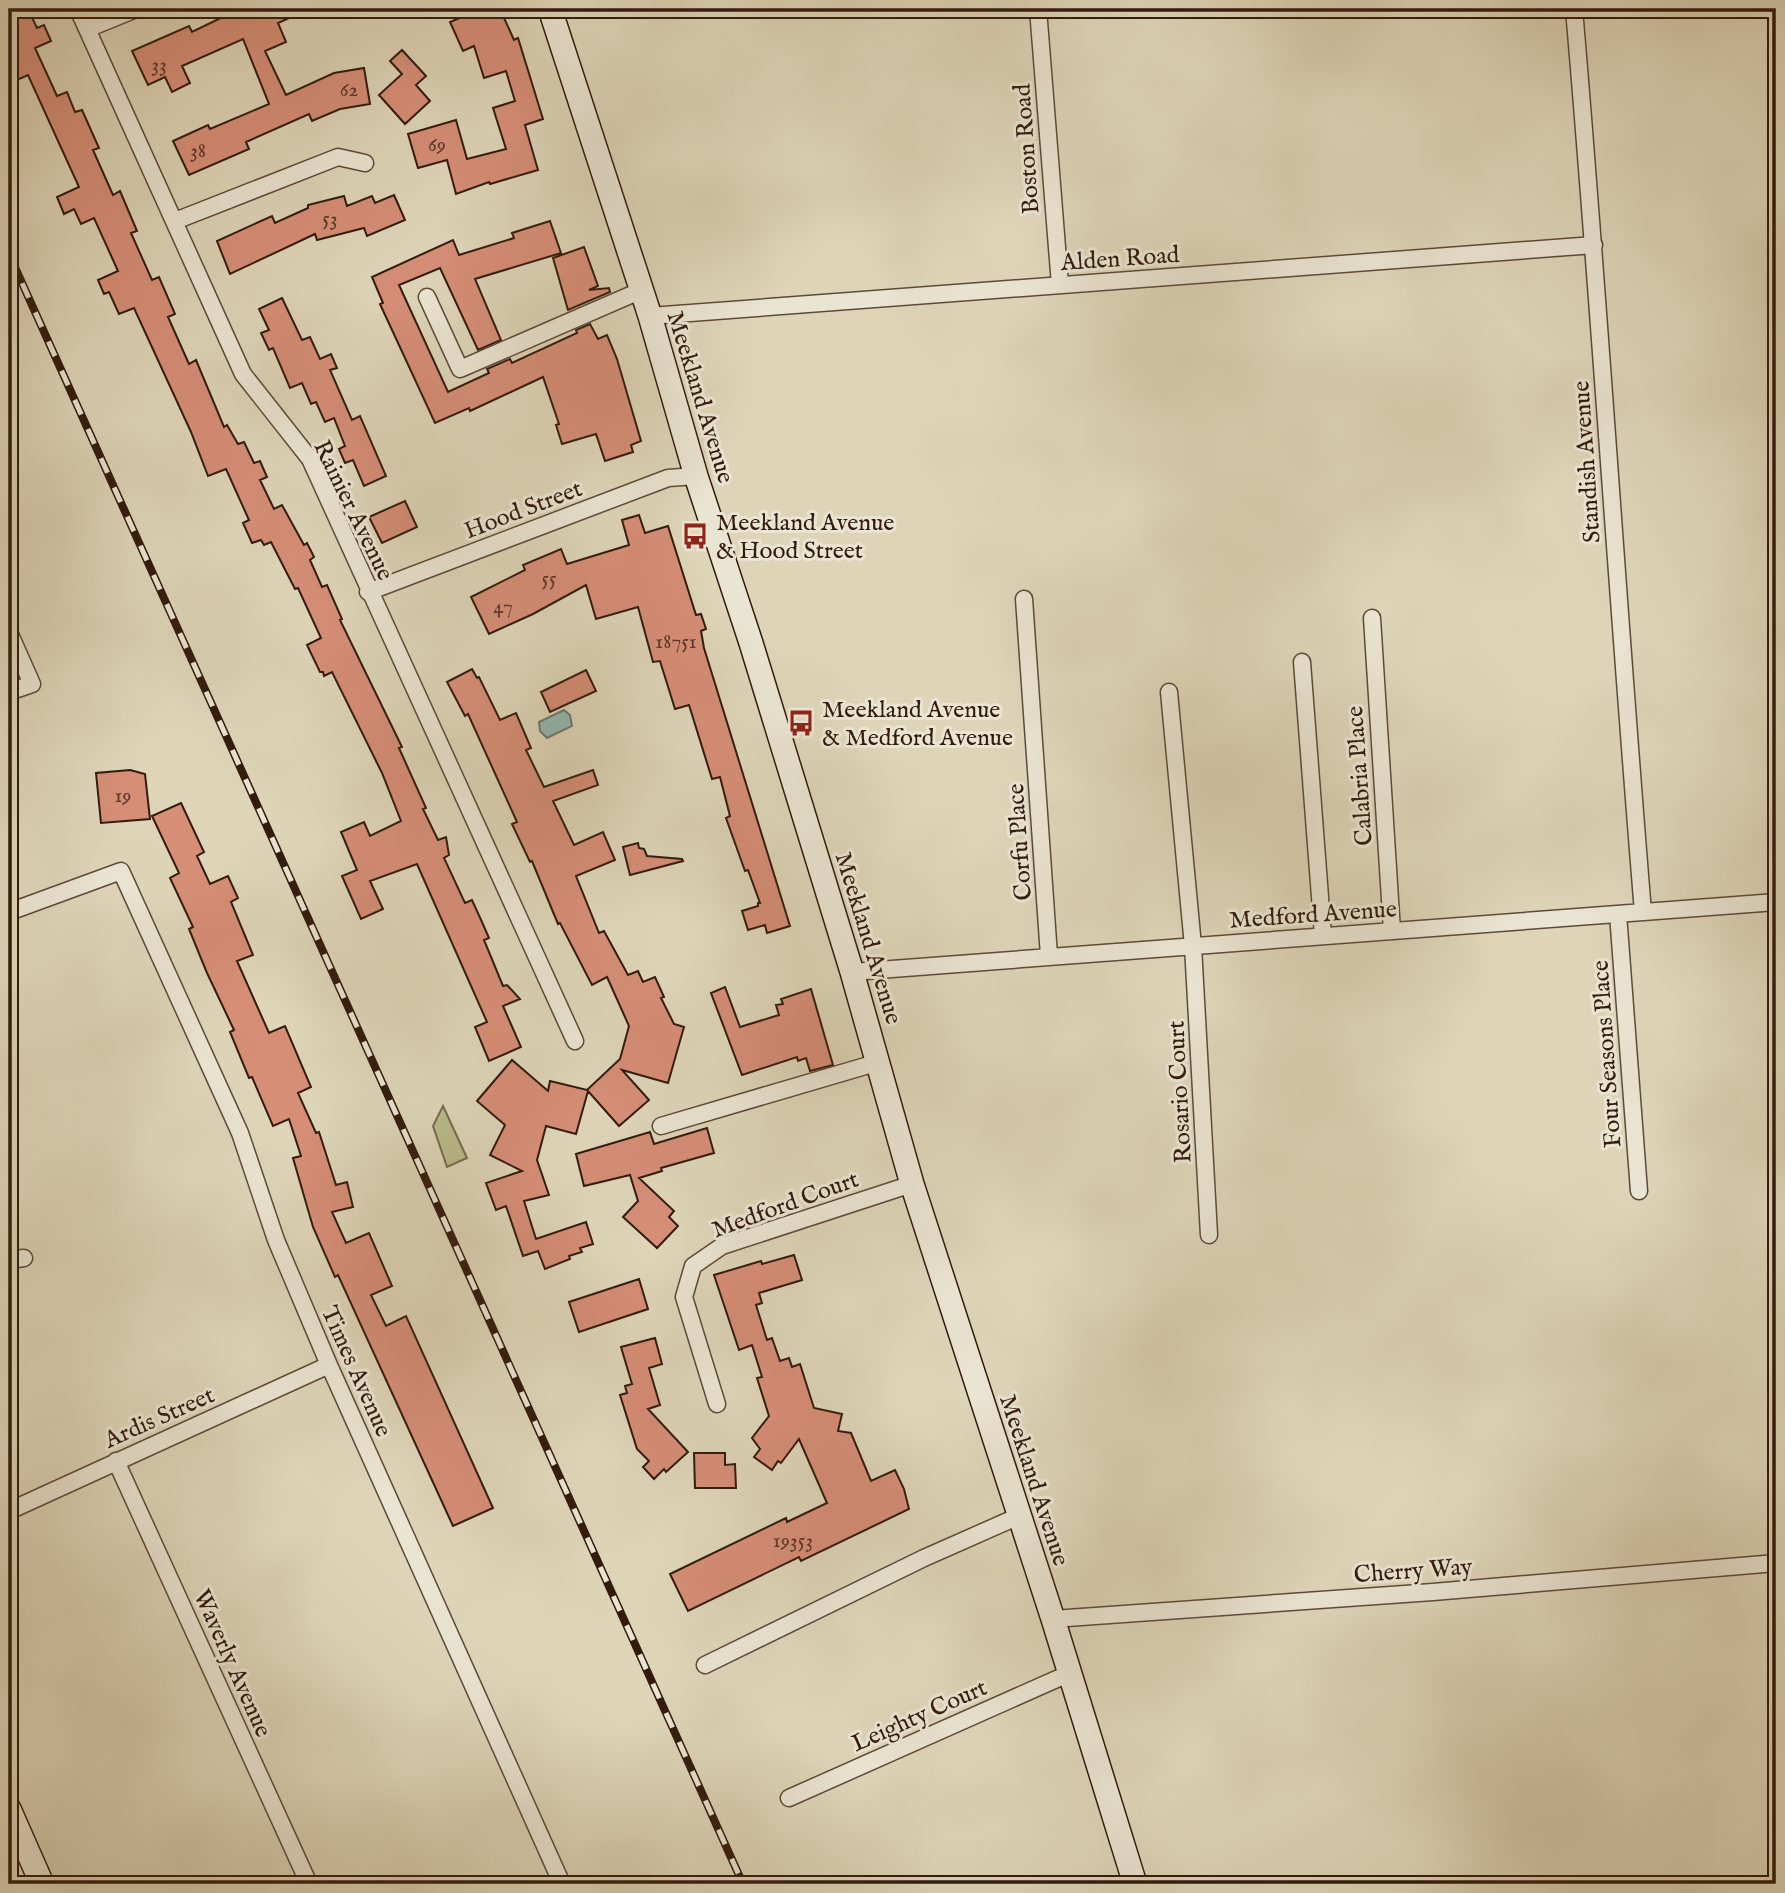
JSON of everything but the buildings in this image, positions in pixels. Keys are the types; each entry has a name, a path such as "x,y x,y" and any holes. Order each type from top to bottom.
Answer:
{"main road":[{"name":"Meekland Avenue","path":"550,9 642,290 696,476 743,618 852,972 912,1184 1053,1619 1135,1884"},
{"path":"9,1809 42,1884"}],"street":[{"name":"Rainier Avenue","path":"78,9 243,374 310,459 368,592 575,1041"},
{"path":"87,29 136,9"},
{"name":"Boston Road","path":"1038,9 1060,285"},
{"name":"Standish Avenue","path":"1574,9 1643,912"},
{"path":"175,221 338,157 365,163"},
{"name":"Alden Road","path":"650,316 1594,245"},
{"path":"427,297 460,369 642,290"},
{"name":"Hood Street","path":"368,592 667,478 696,476"},
{"name":"Corfu Place","path":"1024,599 1049,956"},
{"name":"Calabria Place","path":"1372,618 1392,931"},
{"path":"9,632 32,684 9,692"},
{"name":"Calabria Place","path":"1302,662 1323,936"},
{"name":"Rosario Court","path":"1168,692 1194,946 1209,1235"},
{"name":"Times Avenue","path":"9,912 121,871 240,1133 276,1240 329,1365 562,1884"},
{"name":"Medford Avenue","path":"852,972 1776,902"},
{"name":"Four Seasons Place","path":"1618,914 1639,1191"},
{"path":"661,1126 879,1062"},
{"name":"Medford Court","path":"717,1404 684,1297 693,1266 722,1246 912,1184"},
{"name":"Ardis Street","path":"9,1511 329,1365"},
{"name":"Waverly Avenue","path":"116,1461 309,1884"},
{"path":"705,1665 924,1558 1019,1516"},
{"name":"Cherry Way","path":"1053,1619 1399,1595 1776,1563"},
{"name":"Leighty Court","path":"789,1798 1068,1674"}],"green space":[{"path":"443,1106 467,1158 447,1167 433,1126"}],"water":[{"path":"564,710 570,715 572,726 547,738 540,731 539,722"}],"railway":[{"path":"9,254 743,1884"}],"place":[{"name":"Meekland Avenue & Hood Street","path":"695,536"},
{"name":"Meekland Avenue & Medford Avenue","path":"801,723"}]}
